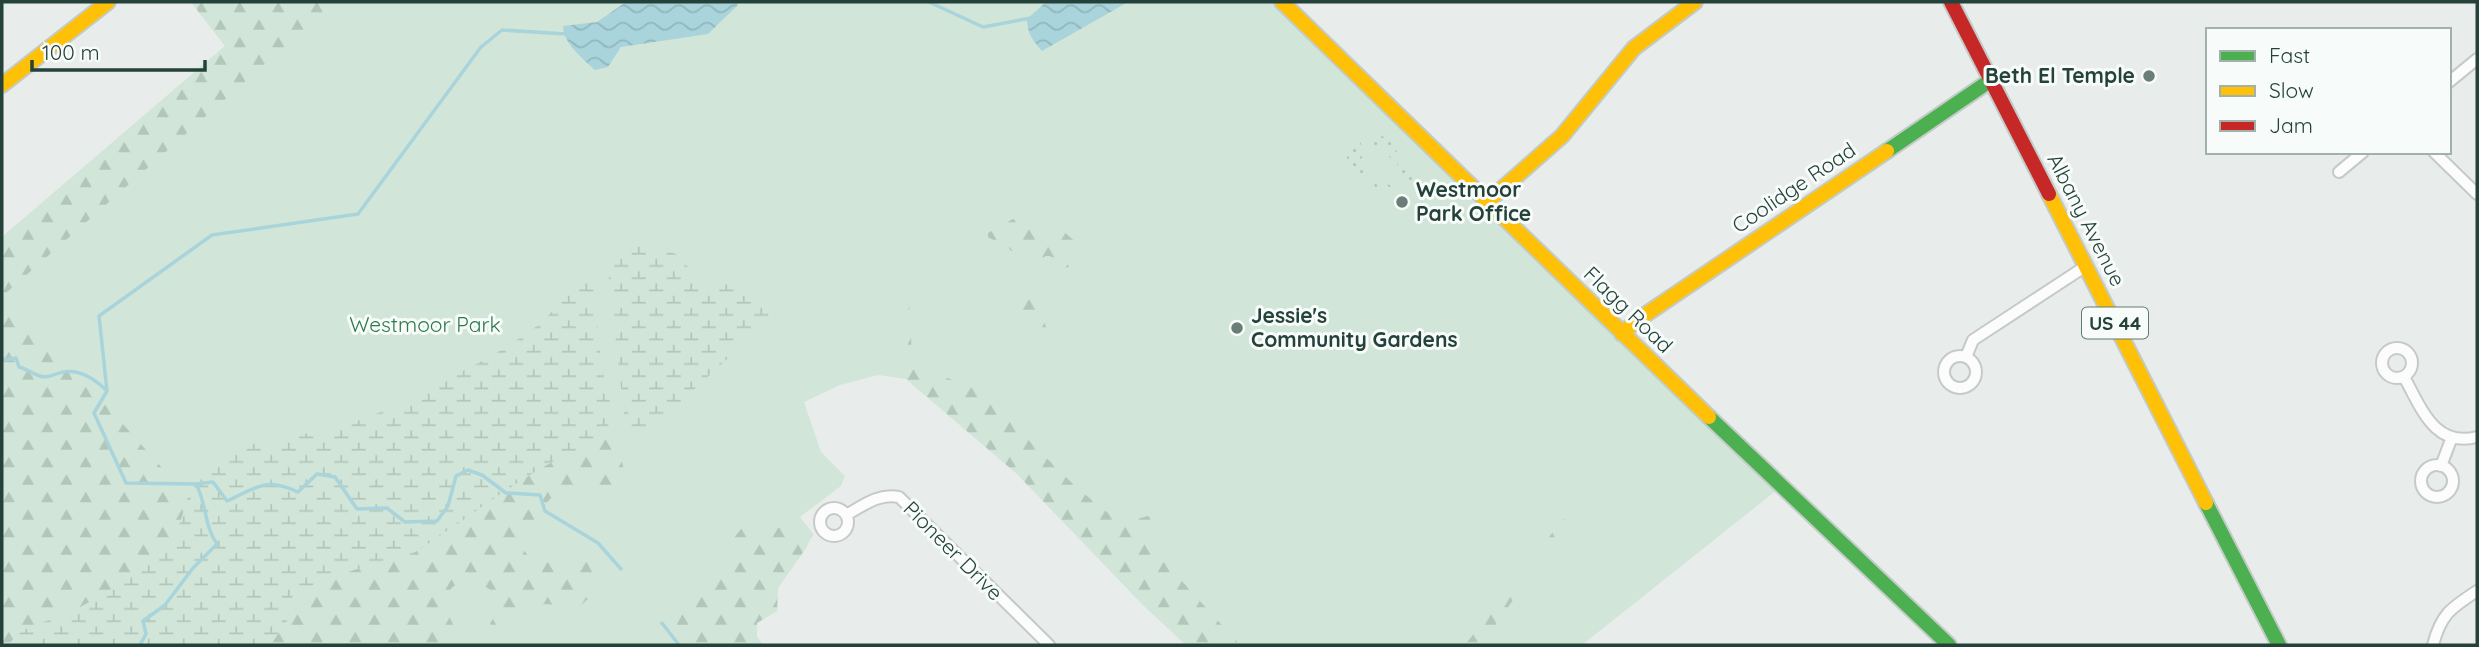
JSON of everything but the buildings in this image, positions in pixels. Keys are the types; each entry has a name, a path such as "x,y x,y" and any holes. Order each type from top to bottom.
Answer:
{"main road":[{"path":"2,85 108,2"},
{"name":"Flagg Road","path":"1282,2 1622,334 1948,645"},
{"path":"1486,202 1568,129 1634,48 1695,2"},
{"name":"Albany Avenue","path":"1951,2 2279,645"},
{"name":"Coolidge Road","path":"1622,334 1636,321 1991,80"}],"street":[{"path":"2451,80 2477,60"},
{"path":"2339,172 2361,154"},
{"path":"2436,154 2477,194"},
{"path":"1966,357 1973,340 2086,266"},
{"path":"2404,377 2424,416 2436,428 2452,437 2477,437"},
{"path":"2441,466 2452,437"},
{"name":"Pioneer Drive","path":"846,515 874,499 887,495 899,497 1049,645"},
{"path":"2433,645 2438,624 2456,605 2477,591"}],"green space":[{"name":"Westmoor Park","path":"191,2 1272,2 1777,490 1582,645 1186,645 1143,605 1017,474 906,379 878,375 840,385 804,402 821,452 845,476 841,486 800,517 813,534 778,588 777,611 757,623 757,637 763,645 2,645 2,237 225,46"},
{"path":"191,2 335,2 6,293 188,497 174,537 142,569 81,607 28,628 9,645 2,645 2,237 225,46"},
{"path":"1382,136 1389,140 1411,173 1413,178 1408,183 1401,173 1393,176 1398,170 1397,162 1387,155 1384,145 1372,150 1366,147 1365,138 1370,141"},
{"path":"1360,140 1364,154 1361,159 1362,166 1374,172 1381,182 1387,182 1390,178 1391,187 1388,191 1375,187 1370,176 1346,167 1348,150"},
{"path":"1013,219 1046,227 1043,240 1019,251 1011,251 1007,245 988,237 988,233"},
{"path":"1062,230 1079,245 1071,255 1072,262 1069,267 1062,268 1050,256 1045,256 1044,263 1031,259 1036,246 1047,241 1048,246 1053,247 1058,243"},
{"path":"644,243 676,254 703,283 721,281 747,298 774,305 775,309 765,324 637,442 624,414 607,262"},
{"path":"589,279 595,283 600,349 611,417 607,428 589,444 524,479 411,554 334,576 292,597 287,621 270,645 9,645 29,627 73,611 143,569 162,553 177,530 196,478 204,467 216,458 257,443 316,432 360,420 390,407 508,346 538,325 574,288"},
{"path":"1040,289 1040,307 1046,327 1043,332 1035,334 1013,306 1016,291"},
{"path":"909,304 912,354 922,367 976,390 980,385 988,400 1077,488 1107,512 1130,521 1155,514 1155,519 1139,534 1240,645 1186,645 1143,605 1017,474 906,379 902,350"},
{"path":"611,421 626,477 621,487 611,494 567,490 551,498 522,548 530,558 545,549 574,561 595,558 596,586 579,607 545,604 528,610 515,628 502,631 490,624 495,615 485,604 492,591 481,584 465,580 450,590 445,601 464,645 270,645 288,617 292,597 334,576 411,554 533,472 582,447 604,432"},
{"path":"1563,519 1568,523 1481,645 1465,645"},
{"path":"805,523 813,534 778,588 777,611 757,623 757,637 763,645 674,645 670,640 681,615 700,586 730,559 725,549 741,529 781,528"}],"water":[{"path":"626,2 738,2 708,34 621,47 608,67 595,70 570,44 563,26 597,22"},
{"path":"1046,2 1128,2 1042,51 1031,36 1027,19"}],"waterway":[{"path":"929,2 983,27 1031,18"},
{"path":"566,34 502,30 481,47 358,214 212,235 99,316 107,391 94,413 126,483 213,482 227,501 254,488 269,485 298,492 317,474 335,477 357,509 387,508 405,522 437,521 448,506 456,476 468,470 482,475 506,493 540,495 545,511 598,543 621,569"},
{"path":"2,358 16,358 19,367 42,377 77,372 107,391"},
{"path":"140,645 146,634 143,621 165,605 193,568 217,544 196,484"},
{"path":"662,623 679,645"}],"traffic: fast":[{"path":"1887,151 1991,80"},
{"path":"1709,417 1949,645"},
{"path":"2206,503 2279,645"}],"traffic: slow":[{"path":"2,85 108,2"},
{"path":"1282,2 1709,417"},
{"path":"1487,202 1562,136 1634,48 1695,2"},
{"path":"1622,334 1636,321 1887,151"},
{"path":"2049,194 2206,503"}],"traffic: jam":[{"path":"1951,2 2049,194"}],"place":[{"name":"Beth El Temple","path":"2149,76"},
{"name":"Westmoor Park Office","path":"1402,202"},
{"name":"Jessie's Community Gardens","path":"1237,328"}]}
